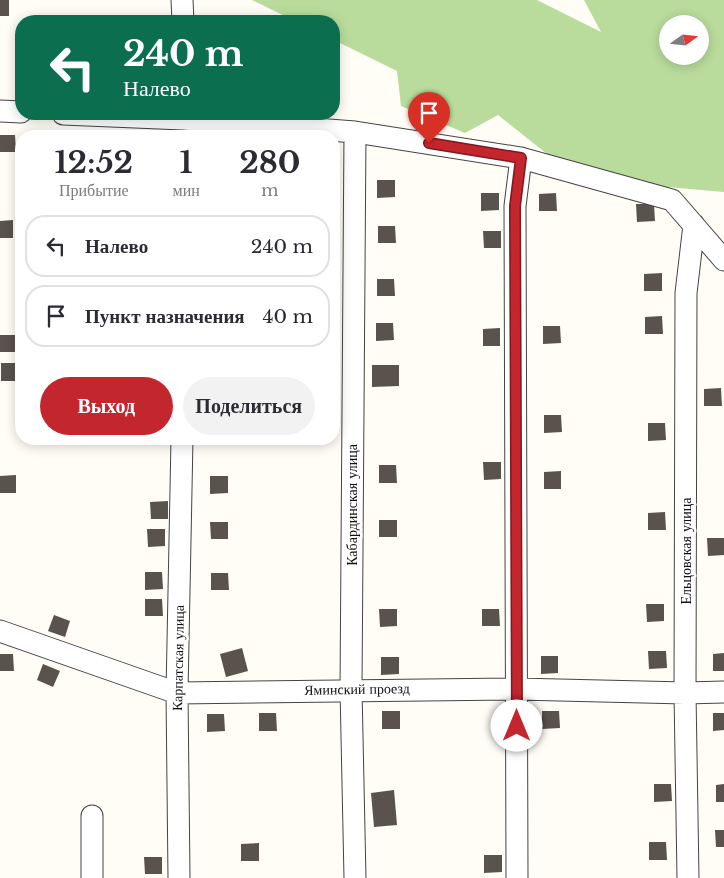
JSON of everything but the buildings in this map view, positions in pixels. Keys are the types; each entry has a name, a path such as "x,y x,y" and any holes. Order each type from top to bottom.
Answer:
{"street":[{"path":"182,0 183,15"},
{"path":"0,111 15,112"},
{"path":"143,120 317,130"},
{"path":"340,131 521,158 672,200 724,260"},
{"name":"Кабардинская улица","path":"355,132 351,689 355,878"},
{"path":"517,878 515,206 521,158"},
{"name":"Ельцовская улица","path":"688,878 685,693 686,293 694,225"},
{"name":"Карпатская улица","path":"179,878 177,692 182,445"},
{"name":"Яминский проезд","path":"0,631 177,692 517,689 685,693 724,692"},
{"path":"92,816 92,878"}],"green space":[{"path":"252,0 537,0 601,32 584,0 724,0 724,192 656,186 556,161 498,115 465,133 401,106 397,71 340,43 340,15 283,15"}],"route":[{"path":"429,143 521,158 515,206 517,726"}]}
